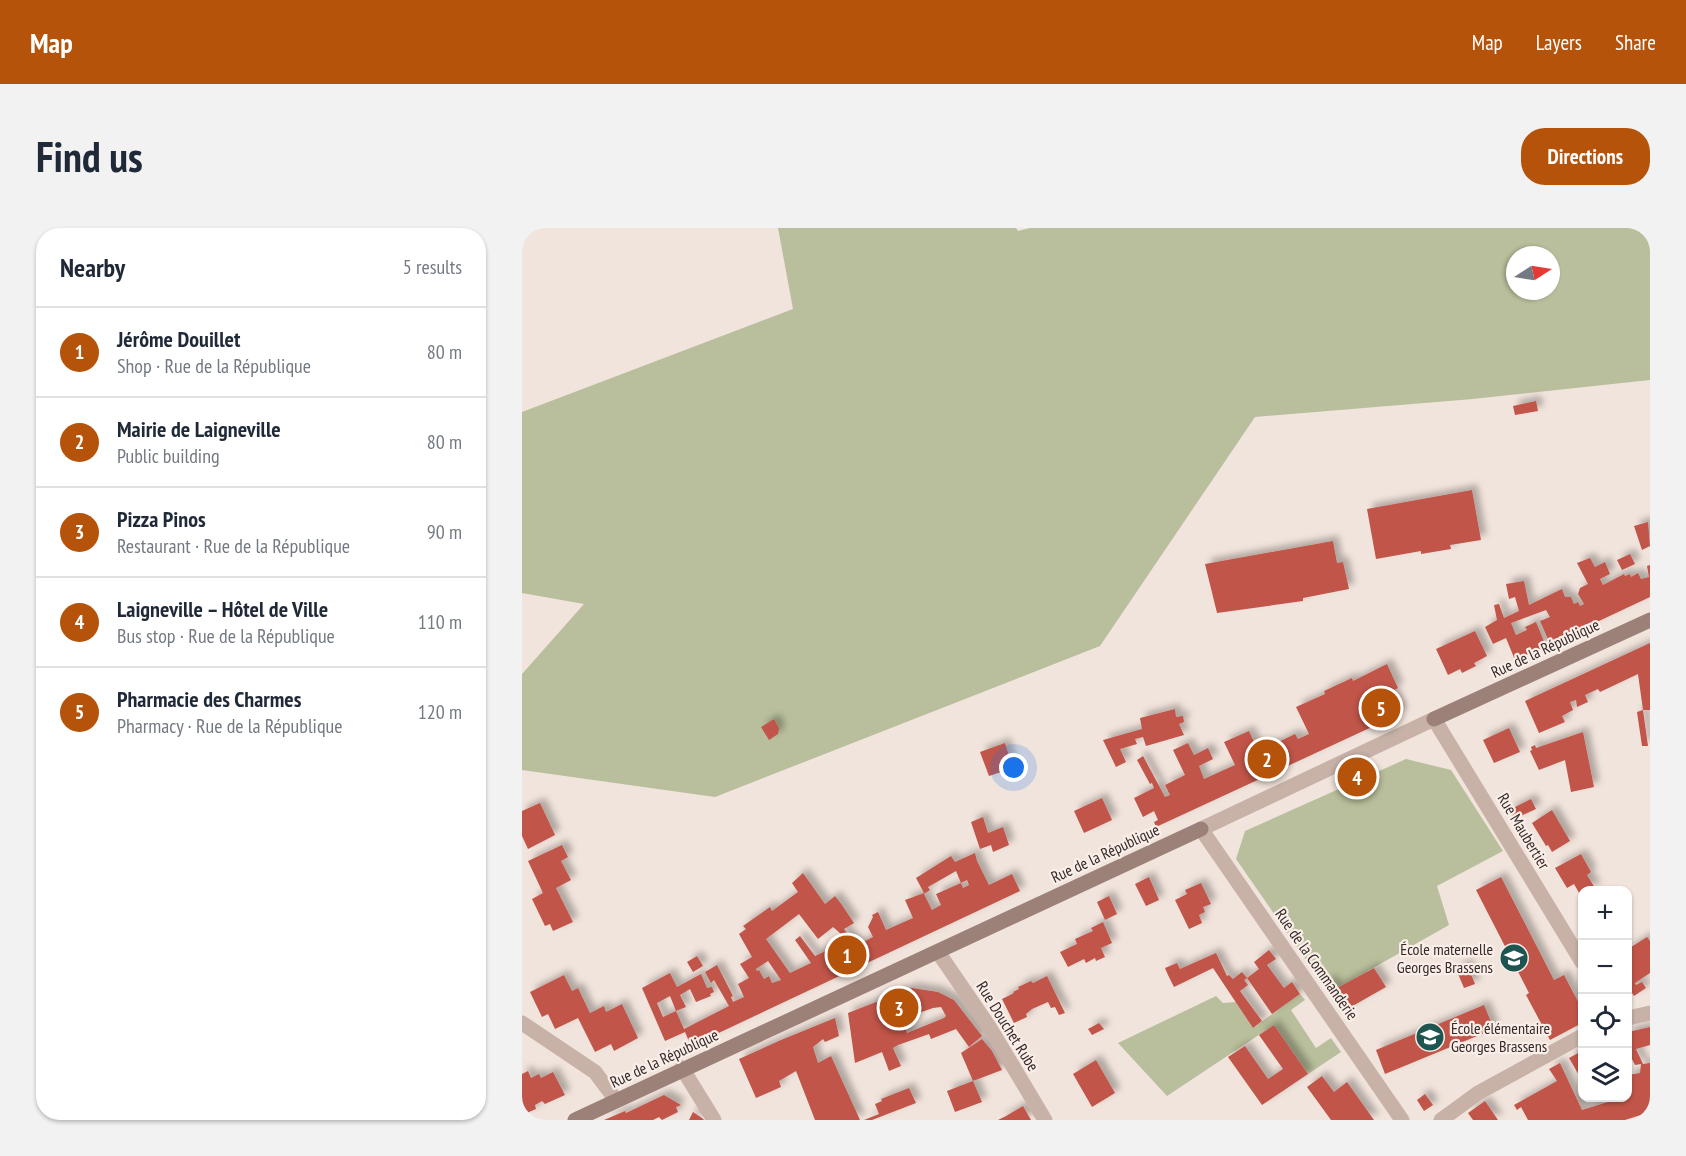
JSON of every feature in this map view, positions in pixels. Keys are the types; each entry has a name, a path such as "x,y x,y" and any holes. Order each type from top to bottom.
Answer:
{"main road":[{"name":"Rue de la République","path":"1434,719 1650,620"},
{"name":"Rue de la République","path":"574,1120 1201,829"}],"street":[{"name":"Rue de la République","path":"1201,829 1434,719"},
{"name":"Rue Maubertier","path":"1434,719 1578,955"},
{"name":"Rue de la Commanderie","path":"1201,829 1402,1120"},
{"name":"Rue Douchet Rube","path":"938,952 990,1028 1045,1120"},
{"path":"1632,1017 1650,1013"},
{"path":"522,1023 592,1069 616,1100"},
{"path":"1441,1120 1478,1093 1578,1038"},
{"path":"682,1068 714,1120"}],"green space":[{"path":"778,228 1016,228 1018,231 1030,228 1650,228 1650,380 1473,399 1255,417 1100,646 715,797 522,770 522,674 584,604 522,593 522,412 793,309"},
{"path":"1406,759 1451,770 1503,851 1437,886 1449,925 1329,993 1236,859 1245,831"},
{"path":"1300,994 1305,1000 1291,1010 1316,1048 1331,1038 1341,1052 1308,1074 1274,1025 1167,1096 1118,1043 1216,996 1223,1003 1236,1002 1253,1028"}],"building":[{"path":"1536,401 1538,411 1515,415 1513,406"},
{"path":"1472,490 1481,540 1450,545 1451,549 1421,554 1421,551 1376,559 1367,509"},
{"path":"1648,522 1650,546 1642,550 1634,526"},
{"path":"1333,541 1337,563 1343,562 1349,589 1303,598 1303,601 1217,613 1205,564"},
{"path":"1630,554 1635,564 1622,570 1617,560"},
{"path":"1590,558 1595,567 1605,562 1610,574 1600,579 1603,585 1624,574 1625,576 1630,574 1631,577 1638,573 1641,579 1649,577 1647,566 1650,565 1650,597 1550,644 1540,621 1550,617 1546,610 1511,623 1516,635 1527,630 1525,627 1536,622 1546,646 1515,660 1506,638 1493,644 1485,627 1497,620 1494,605 1499,604 1504,618 1519,611 1515,597 1509,599 1506,584 1524,581 1529,605 1562,589 1565,597 1571,597 1574,604 1578,602 1580,606 1584,604 1578,594 1580,588 1588,584 1577,563"},
{"path":"1475,631 1487,656 1474,663 1476,666 1462,673 1460,669 1448,675 1436,649"},
{"path":"1650,643 1650,710 1643,710 1638,674 1600,692 1598,689 1585,695 1588,702 1577,707 1576,700 1570,702 1573,710 1562,716 1565,722 1539,733 1525,701"},
{"path":"1387,664 1398,688 1392,691 1402,713 1156,827 1154,822 1158,820 1154,811 1143,817 1134,798 1154,788 1137,760 1143,756 1165,797 1170,795 1165,785 1185,775 1173,750 1188,743 1194,755 1208,748 1213,759 1199,766 1204,779 1235,765 1224,742 1249,731 1259,753 1295,734 1298,739 1309,734 1296,707 1325,694 1324,691 1352,678 1353,681"},
{"path":"1175,709 1176,717 1183,716 1184,722 1179,724 1184,735 1146,746 1143,737 1135,739 1137,744 1120,749 1126,762 1116,767 1103,740 1142,729 1140,718"},
{"path":"1643,710 1648,746 1642,746 1637,712"},
{"path":"774,719 779,728 778,734 769,740 761,727"},
{"path":"1509,728 1520,752 1494,763 1483,740"},
{"path":"1583,732 1594,787 1571,792 1565,760 1539,770 1530,751 1535,745 1536,748"},
{"path":"1005,743 1013,768 989,776 980,752"},
{"path":"1102,798 1112,820 1084,833 1074,811"},
{"path":"1531,799 1536,809 1514,819 1509,810"},
{"path":"540,803 555,835 528,849 522,836 522,811"},
{"path":"1552,810 1570,841 1552,852 1532,823"},
{"path":"983,817 988,833 1003,827 1009,845 993,852 991,845 980,849 971,822"},
{"path":"562,845 568,857 561,861 571,880 556,888 573,922 553,931 550,924 545,926 532,899 543,893 528,861"},
{"path":"975,853 989,885 1012,874 1020,891 691,1046 685,1032 665,1041 642,988 670,973 677,987 701,974 707,988 712,987 714,992 710,994 711,996 696,1002 690,989 680,995 686,1007 676,1011 684,1029 729,1006 714,980 711,983 705,972 717,965 733,996 731,997 733,1002 744,997 738,984 749,978 740,964 752,957 739,934 746,929 743,926 770,907 772,911 798,892 792,883 803,873 825,904 835,896 842,905 854,923 844,929 857,945 873,937 868,927 872,915 878,912 886,930 913,918 905,900 924,893 916,878 951,856 955,862","holes":["956,871 961,883 936,894 941,905 932,910 924,894 930,890 928,887","967,880 969,885 963,888 961,883","799,914 818,939 833,927 841,934 839,935 843,943 815,956 800,936 795,940 811,963 790,973 766,939","768,961 781,980 772,983 769,976 764,979 759,970 756,969","670,996 676,1011 663,1017 657,1003"]},
{"path":"1581,854 1591,872 1587,875 1594,886 1578,886 1578,891 1574,884 1567,888 1555,868"},
{"path":"1149,877 1159,900 1146,906 1135,884"},
{"path":"1501,877 1554,980 1564,975 1578,1001 1578,1025 1550,1040 1526,995 1529,993 1476,890"},
{"path":"1201,883 1211,904 1203,907 1205,912 1199,915 1202,923 1189,929 1175,900 1187,894 1185,890"},
{"path":"1109,896 1117,914 1105,920 1097,902"},
{"path":"1103,922 1112,943 1101,948 1105,957 1096,961 1095,958 1086,963 1084,959 1068,967 1060,952 1077,944 1075,939 1093,931 1091,928"},
{"path":"1647,937 1650,941 1650,973 1635,983 1636,985 1642,982 1646,988 1634,996 1632,993 1632,946"},
{"path":"1269,950 1276,959 1267,965 1284,988 1292,982 1300,994 1272,1014 1247,978 1259,969 1254,962"},
{"path":"1216,953 1227,976 1233,979 1242,972 1247,978 1244,980 1248,985 1240,991 1262,1021 1253,1028 1213,968 1174,987 1165,968 1177,963 1180,969"},
{"path":"697,956 703,966 693,972 687,962"},
{"path":"1467,964 1475,984 1464,988 1456,969"},
{"path":"1374,968 1386,987 1342,1012 1324,985 1331,980 1337,988"},
{"path":"564,975 572,991 578,988 590,1013 604,1006 606,1012 622,1004 638,1038 614,1051 611,1044 595,1052 578,1018 555,1029 548,1014 542,1017 530,992"},
{"path":"1047,976 1065,1013 1059,1015 1055,1007 1051,1008 1048,1002 1032,1009 1026,1014 1027,1017 1014,1023 1002,999 1014,993 1019,989 1018,987"},
{"path":"912,988 938,992 954,1000 982,1036 969,1047 956,1029 931,1039 929,1034 898,1045 893,1048 901,1066 889,1071 882,1052 855,1063 848,1013","holes":["941,1007 946,1016 907,1033 902,1019"]},
{"path":"1484,1005 1494,1029 1385,1074 1376,1050"},
{"path":"835,1018 839,1036 825,1042 823,1039 813,1047 818,1063 831,1056 860,1120 815,1120 796,1071 779,1081 781,1087 756,1098 739,1059"},
{"path":"1099,1023 1104,1029 1092,1035 1088,1029"},
{"path":"1274,1025 1308,1074 1262,1105 1228,1057 1245,1046 1268,1079 1283,1069 1259,1035"},
{"path":"1650,1027 1650,1045 1636,1049 1643,1064 1650,1063 1650,1112 1625,1120 1528,1120 1521,1107 1517,1110 1514,1105 1557,1081 1549,1069 1560,1063 1582,1110 1608,1102 1632,1102 1632,1074 1640,1073 1641,1064 1635,1065 1632,1059 1632,1031"},
{"path":"982,1039 992,1051 1002,1070 973,1081 961,1053"},
{"path":"1578,1053 1578,1074 1569,1058"},
{"path":"1096,1060 1115,1093 1092,1107 1073,1074"},
{"path":"528,1071 531,1078 539,1074 541,1078 553,1072 565,1095 545,1104 542,1101 535,1105 536,1109 522,1115 522,1074"},
{"path":"1322,1076 1334,1092 1347,1082 1374,1120 1331,1120 1307,1087"},
{"path":"973,1081 982,1102 955,1112 947,1091"},
{"path":"909,1088 916,1103 872,1120 864,1120 879,1114 875,1104 882,1101 881,1099"},
{"path":"1425,1094 1433,1105 1424,1111 1417,1100"},
{"path":"664,1095 681,1105 676,1107 678,1112 662,1120 659,1117 653,1120 604,1120 625,1111 626,1113"},
{"path":"1485,1101 1498,1120 1473,1120 1468,1113"},
{"path":"1023,1106 1031,1120 998,1120 1006,1116"},
{"path":"693,1112 702,1118 704,1120 689,1120"}],"place":[{"name":"Pharmacie des Charmes","path":"1381,708"},
{"name":"Mairie de Laigneville","path":"1267,759"},
{"name":"Laigneville – Hôtel de Ville","path":"1357,777"},
{"name":"Jérôme Douillet","path":"847,955"},
{"name":"École maternelle Georges Brassens","path":"1514,958"},
{"name":"Pizza Pinos","path":"899,1008"},
{"name":"École élémentaire Georges Brassens","path":"1430,1037"}]}
